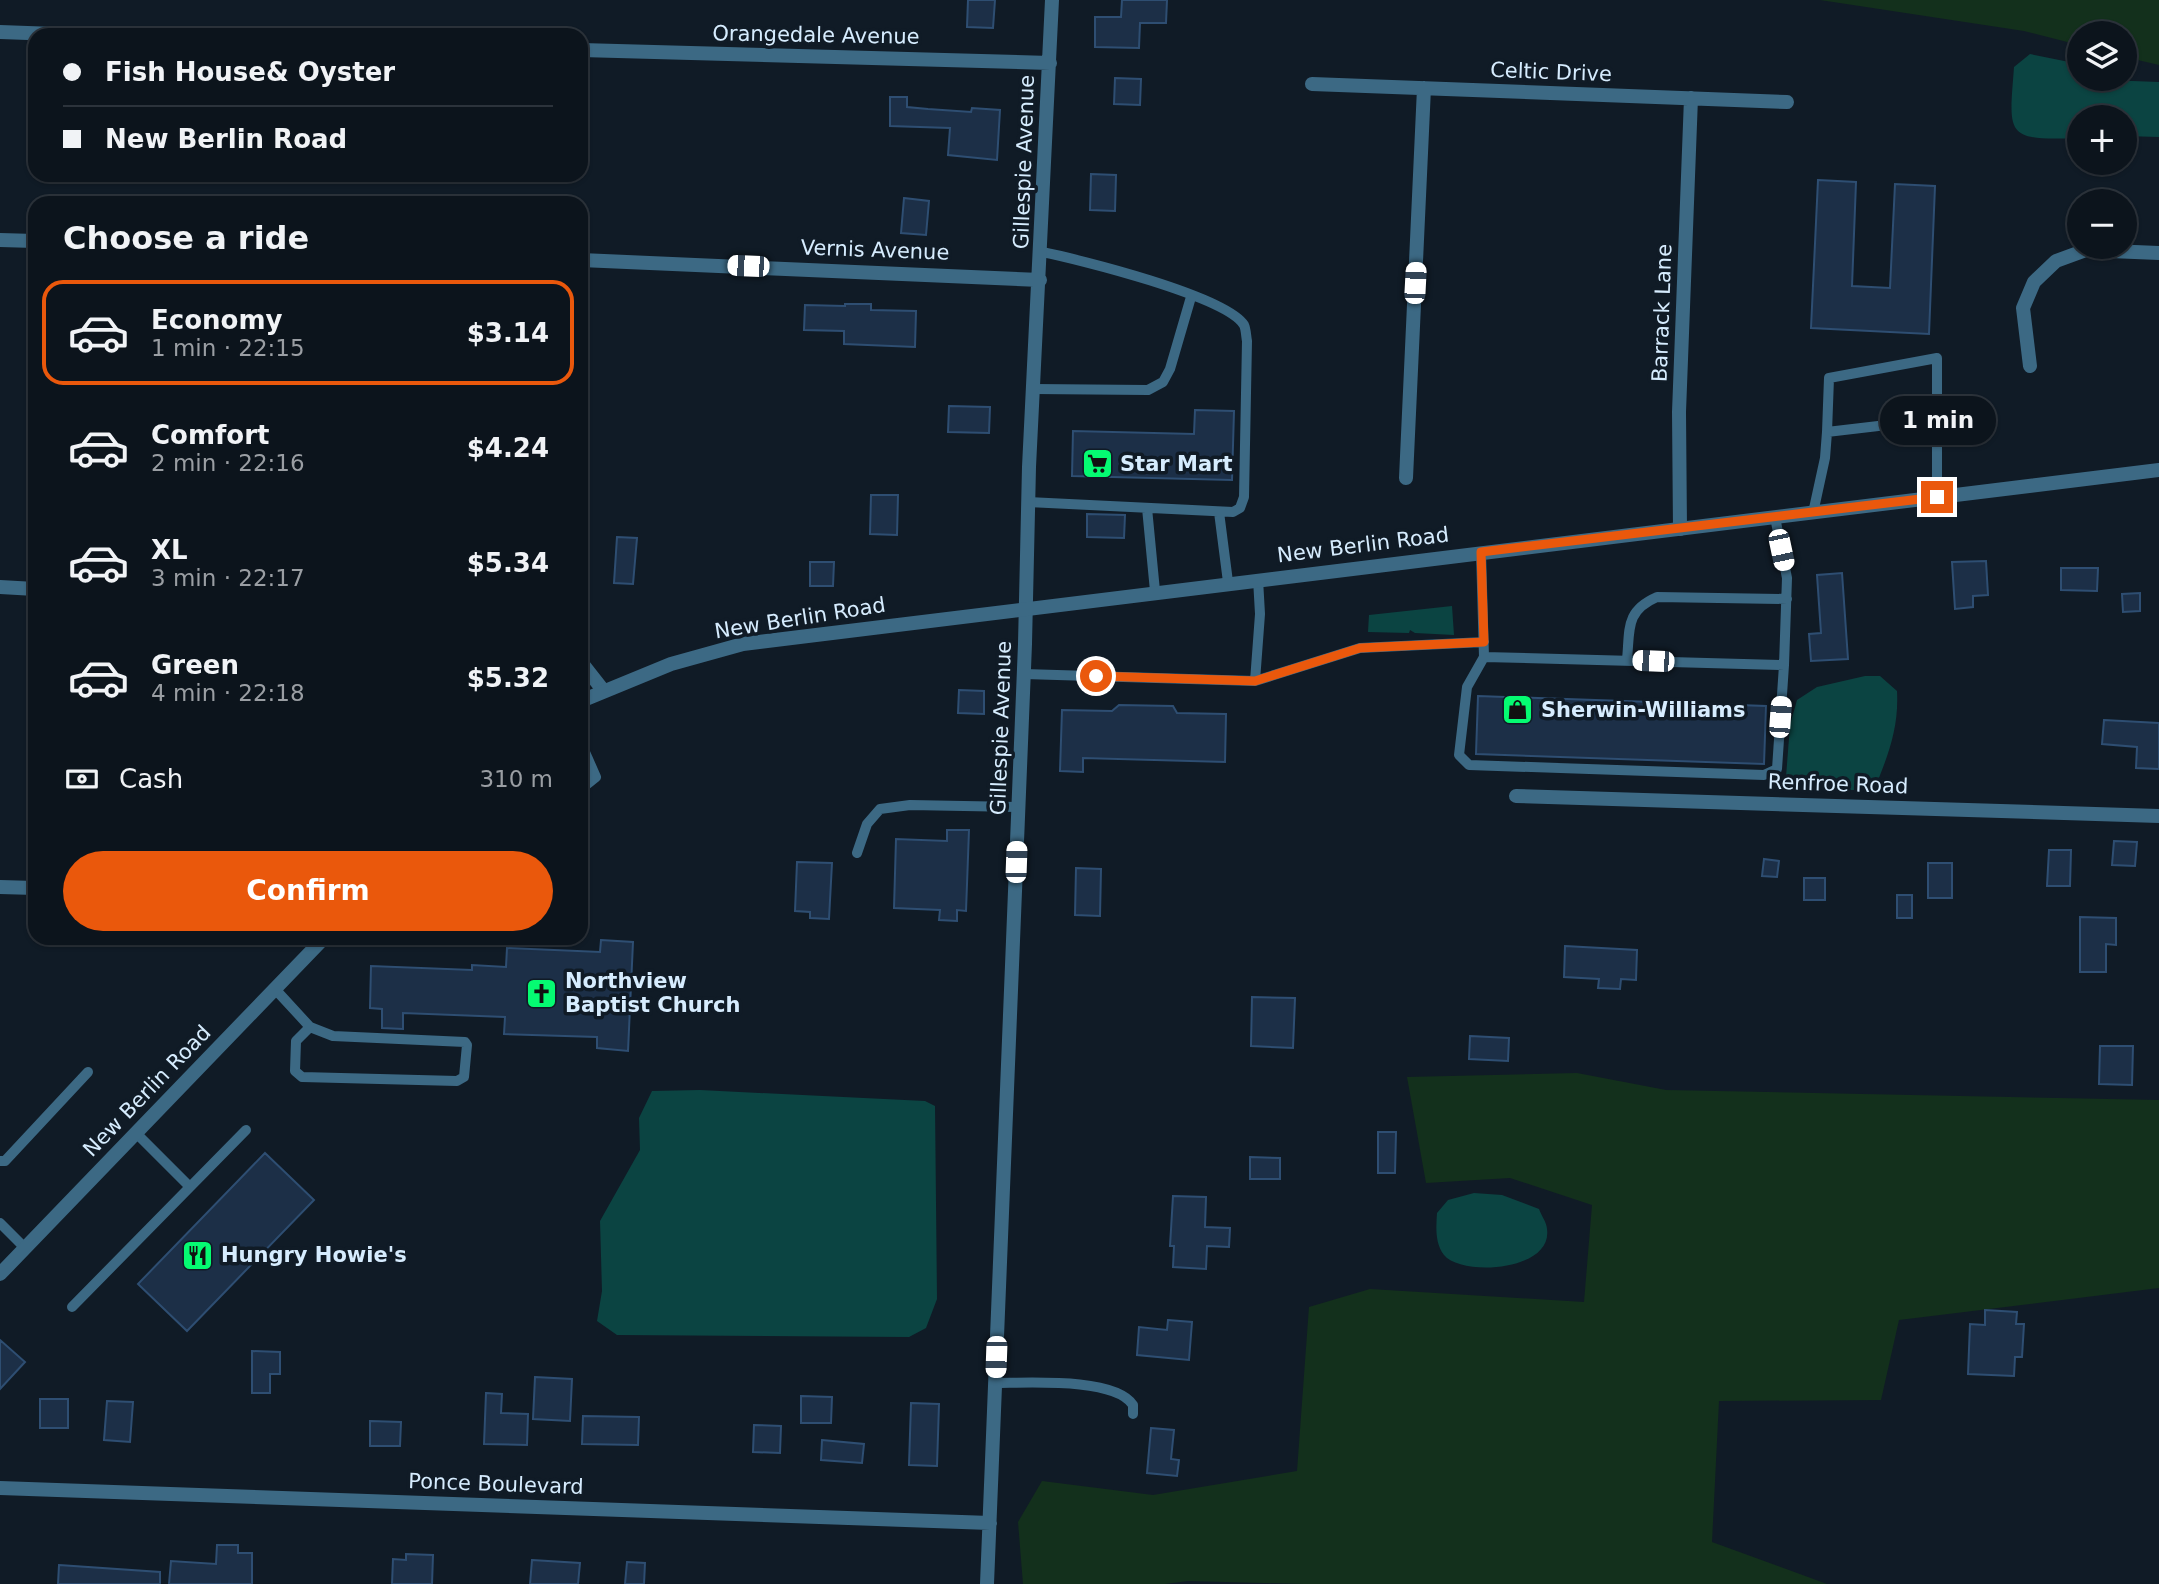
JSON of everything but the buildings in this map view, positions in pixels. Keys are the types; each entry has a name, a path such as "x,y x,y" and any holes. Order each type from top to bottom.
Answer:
{"street":[{"name":"Gillespie Avenue","path":"987,1584 1027,607 1028,502 1052,0"},
{"path":"0,32 28,33"},
{"name":"Orangedale Avenue","path":"588,50 1050,63"},
{"name":"Celtic Drive","path":"1312,84 1787,102"},
{"path":"1406,478 1424,88"},
{"name":"Barrack Lane","path":"1680,529 1679,412 1691,98"},
{"path":"0,240 28,241"},
{"path":"2030,366 2023,308 2034,282 2056,261 2087,250 2159,253"},
{"name":"Vernis Avenue","path":"588,260 1040,280"},
{"name":"New Berlin Road","path":"588,698 671,664 743,644 1228,582 2159,470"},
{"path":"0,587 28,589"},
{"path":"588,671 603,690"},
{"name":"Renfroe Road","path":"1516,796 2159,816"},
{"path":"0,887 28,888"},
{"name":"New Berlin Road","path":"0,1273 317,945"},
{"name":"Ponce Boulevard","path":"0,1488 990,1523"}],"lane":[{"path":"1028,502 1233,512 1240,508 1244,497 1248,341 1244,325 1233,315 1191,297 1099,264 1041,252"},
{"path":"1034,389 1148,390 1163,382 1170,369 1191,297"},
{"path":"1813,513 1825,458 1829,378 1937,358 1937,497"},
{"path":"1827,432 1938,419"},
{"path":"1147,508 1155,591"},
{"path":"1219,512 1228,582"},
{"path":"1481,552 1485,657 1467,687 1459,755 1469,765 1765,775 1776,769 1787,599 1787,578 1774,517"},
{"path":"1255,681 1260,614 1258,579"},
{"path":"1626,660 1633,612 1642,603 1657,597 1787,599"},
{"path":"1024,674 1255,681 1360,648 1484,642"},
{"path":"1485,657 1784,665"},
{"path":"588,759 596,777 588,783"},
{"path":"857,853 867,824 880,809 910,805 1018,807"},
{"path":"275,989 310,1027 343,1037 465,1041 464,1077 457,1082 302,1077 295,1071 296,1041 310,1027"},
{"path":"0,1161 5,1161 88,1072"},
{"path":"72,1307 246,1130"},
{"path":"136,1133 190,1187"},
{"path":"0,1223 25,1248"},
{"path":"995,1383 1073,1384 1094,1387 1127,1398 1133,1405 1133,1414"}],"shaded area":[{"path":"1820,0 2159,0 2159,65 2137,60 2137,21 2067,21 2067,42 2024,31"},
{"path":"2030,54 2067,62 2067,91 2137,91 2137,81 2159,82 2159,137 2137,136 2137,105 2067,105 2067,138 2024,135 2016,129 2011,107 2014,67"},
{"path":"1452,606 1454,635 1415,633 1410,630 1409,633 1368,632 1369,615"},
{"path":"1865,676 1880,676 1897,691 1894,730 1874,790 1785,790 1790,725 1797,700 1817,687"},
{"path":"1577,1073 1666,1090 2159,1100 2159,1288 1899,1320 1881,1400 1719,1401 1712,1542 1827,1584 1304,1584 1188,1581 1165,1584 1023,1584 1018,1522 1042,1481 1153,1495 1297,1471 1309,1307 1370,1289 1584,1302 1592,1205 1510,1178 1426,1183 1407,1077"},
{"path":"700,1090 925,1101 935,1106 937,1299 926,1328 909,1337 617,1335 597,1321 602,1291 600,1221 640,1150 639,1118 652,1091"},
{"path":"1474,1193 1502,1195 1539,1209 1547,1227 1545,1243 1536,1254 1522,1261 1486,1268 1454,1262 1444,1255 1436,1230 1437,1213 1448,1200"}],"place":[{"name":"Star Mart","path":"1097,464"},
{"name":"Sherwin-Williams","path":"1518,710"},
{"name":"Northview Baptist Church","path":"542,993"},
{"name":"Hungry Howie's","path":"198,1255"}],"route":[{"path":"1096,676 1255,681 1360,648 1484,642 1481,552 1937,497"}]}
